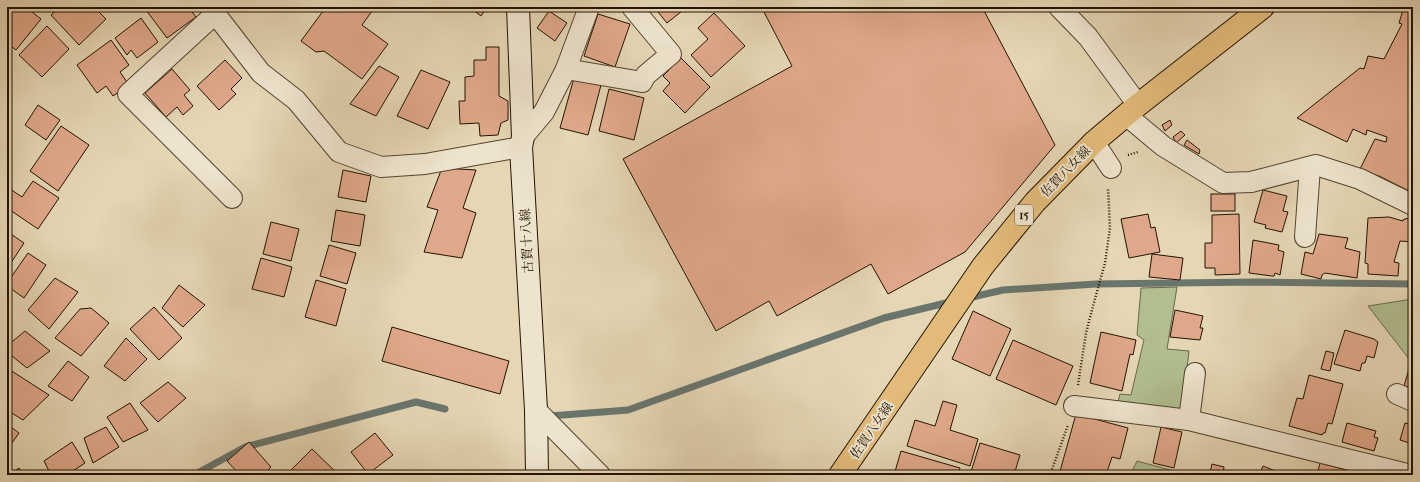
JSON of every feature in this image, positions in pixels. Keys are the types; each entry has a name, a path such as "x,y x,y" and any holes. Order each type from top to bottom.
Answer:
{"main road":[{"name":"古賀十八線","path":"518,7 522,142 536,410 537,475"},
{"name":"佐賀八女線","path":"840,475 983,266 1035,202 1094,142 1132,110 1264,7"}],"street":[{"path":"232,198 128,94 213,10 262,73 296,100 339,152 380,167 425,164 522,142 544,112 566,70 589,7"},
{"path":"566,70 642,82 646,75 671,54 632,7"},
{"path":"1059,7 1088,37 1132,110 1163,146 1223,183 1251,182 1316,165 1360,179 1413,205"},
{"path":"1094,142 1112,168"},
{"path":"1305,237 1310,167"},
{"path":"1189,420 1195,373"},
{"path":"1074,406 1189,420 1410,469"},
{"path":"536,410 600,475"}],"path":[{"path":"1050,475 1074,406 1086,333 1092,306 1105,263 1110,228 1107,183 1112,168 1125,156 1163,146"}],"green space":[{"path":"1177,287 1167,349 1189,351 1182,411 1118,402 1120,394 1131,395 1144,340 1137,335 1141,288"},
{"path":"1413,299 1413,364 1368,306"},
{"path":"1137,461 1174,471 1174,475 1130,475"}],"building":[{"path":"7,7 26,7 41,19 16,50 7,43"},
{"path":"60,7 94,7 106,19 79,45 51,15"},
{"path":"150,7 188,7 196,17 167,38 146,10"},
{"path":"326,7 375,7 362,25 388,44 362,79 324,51 316,52 301,41"},
{"path":"469,7 487,7 481,16"},
{"path":"654,7 687,7 667,23"},
{"path":"770,7 982,7 1055,145 965,252 888,294 871,264 777,316 769,301 716,331 623,159 792,66 764,12"},
{"path":"1403,10 1413,13 1413,193 1379,176 1359,171 1375,139 1386,142 1387,137 1367,130 1366,135 1353,129 1347,142 1297,118 1360,68 1364,69 1368,56 1384,59 1402,24 1399,23"},
{"path":"549,11 567,23 555,41 537,28"},
{"path":"714,13 745,46 711,77 691,55 708,39 698,28"},
{"path":"598,14 630,24 615,67 584,56"},
{"path":"141,18 158,42 137,58 131,50 127,55 115,38"},
{"path":"47,26 69,49 42,77 19,55"},
{"path":"111,40 129,65 120,72 129,85 113,96 106,86 97,93 77,65"},
{"path":"486,47 499,47 499,96 508,101 508,120 501,123 498,135 480,136 479,123 460,124 459,101 465,101 465,77 474,76 474,60 486,60"},
{"path":"681,58 710,87 685,113 663,91 670,83 663,76"},
{"path":"225,60 242,78 231,89 236,94 219,110 197,86"},
{"path":"379,66 399,77 376,116 350,104"},
{"path":"172,69 190,90 184,95 193,106 183,115 177,107 166,117 145,93"},
{"path":"421,70 450,82 428,129 397,116"},
{"path":"574,78 601,85 588,135 560,128"},
{"path":"609,89 644,98 634,140 599,131"},
{"path":"38,105 60,120 46,140 25,125"},
{"path":"1170,120 1172,125 1165,131 1162,125"},
{"path":"61,126 89,145 58,191 30,171"},
{"path":"1181,131 1185,135 1176,143 1173,137"},
{"path":"1187,140 1200,150 1199,154 1184,145"},
{"path":"442,168 476,170 463,208 476,213 462,258 424,252 438,210 427,207"},
{"path":"343,170 371,176 366,202 338,197"},
{"path":"33,181 59,198 38,229 7,208 7,187 22,197"},
{"path":"1263,190 1287,196 1283,211 1288,212 1282,232 1265,228 1266,225 1254,222"},
{"path":"1211,194 1235,194 1235,211 1211,211"},
{"path":"336,210 365,215 360,246 331,241"},
{"path":"1148,214 1151,228 1155,227 1160,252 1129,258 1121,219"},
{"path":"1239,214 1240,274 1215,275 1215,268 1205,268 1205,243 1212,243 1212,215"},
{"path":"1389,217 1403,221 1404,219 1413,218 1413,242 1400,241 1394,262 1399,263 1398,276 1368,274 1368,264 1365,263 1368,218"},
{"path":"271,222 299,229 291,261 263,254"},
{"path":"7,232 24,243 7,269"},
{"path":"1319,234 1348,238 1345,248 1360,252 1357,278 1325,273 1322,275 1321,279 1301,274 1305,252 1313,254"},
{"path":"1253,240 1279,245 1278,250 1284,252 1280,275 1275,273 1274,276 1272,276 1249,273"},
{"path":"329,245 356,253 347,284 320,276"},
{"path":"28,253 46,265 24,298 7,286 7,283"},
{"path":"1152,254 1183,258 1180,280 1149,277"},
{"path":"261,258 292,267 284,297 252,289"},
{"path":"55,278 78,292 49,329 28,310"},
{"path":"316,280 346,289 336,326 305,317"},
{"path":"179,285 205,305 183,327 162,308"},
{"path":"154,307 182,338 159,360 130,329"},
{"path":"91,308 109,323 81,356 55,338 80,309"},
{"path":"1175,310 1203,316 1200,328 1203,328 1200,340 1170,337"},
{"path":"973,311 1011,329 990,376 952,359"},
{"path":"392,327 509,361 500,394 382,361"},
{"path":"1345,330 1374,339 1378,342 1374,358 1367,356 1365,363 1362,363 1360,371 1334,364"},
{"path":"25,331 50,351 27,368 7,352 7,346"},
{"path":"1101,332 1136,340 1133,355 1130,354 1122,391 1090,383"},
{"path":"126,338 147,359 125,381 104,366"},
{"path":"1013,340 1073,366 1056,405 996,379"},
{"path":"1326,351 1334,353 1330,371 1321,369"},
{"path":"68,361 89,377 72,401 48,386"},
{"path":"7,368 49,395 23,420 7,410"},
{"path":"1409,369 1413,370 1413,388 1404,386"},
{"path":"1309,375 1343,384 1332,424 1328,423 1325,433 1322,435 1289,426 1297,398 1303,399"},
{"path":"168,382 186,398 158,422 140,403"},
{"path":"943,401 957,405 950,430 978,439 970,466 907,446 915,420 935,426"},
{"path":"130,403 148,430 123,442 107,417"},
{"path":"1076,414 1128,428 1120,459 1112,457 1106,475 1059,475"},
{"path":"1347,423 1376,431 1374,437 1378,438 1374,451 1342,442"},
{"path":"1405,423 1413,425 1413,444 1400,440"},
{"path":"7,424 19,433 7,450"},
{"path":"106,427 119,447 93,463 84,438"},
{"path":"1161,427 1182,432 1174,468 1153,463"},
{"path":"375,433 393,455 368,474 351,452"},
{"path":"72,442 85,463 67,475 51,475 44,461"},
{"path":"249,442 271,467 262,475 240,475 227,461"},
{"path":"980,443 1020,455 1014,475 970,475"},
{"path":"312,449 339,475 294,475 290,471"},
{"path":"901,451 960,468 958,475 894,475"},
{"path":"1320,463 1354,472 1354,475 1317,475"},
{"path":"1212,464 1224,467 1223,475 1205,475 1206,471 1210,472"},
{"path":"1263,466 1285,475 1259,475"},
{"path":"19,468 23,475 9,475"}],"waterway":[{"path":"968,298 1003,290 1096,284 1256,282 1413,284"},
{"path":"550,416 628,410 884,318 954,301"},
{"path":"194,475 245,447 416,402 445,409"}]}
